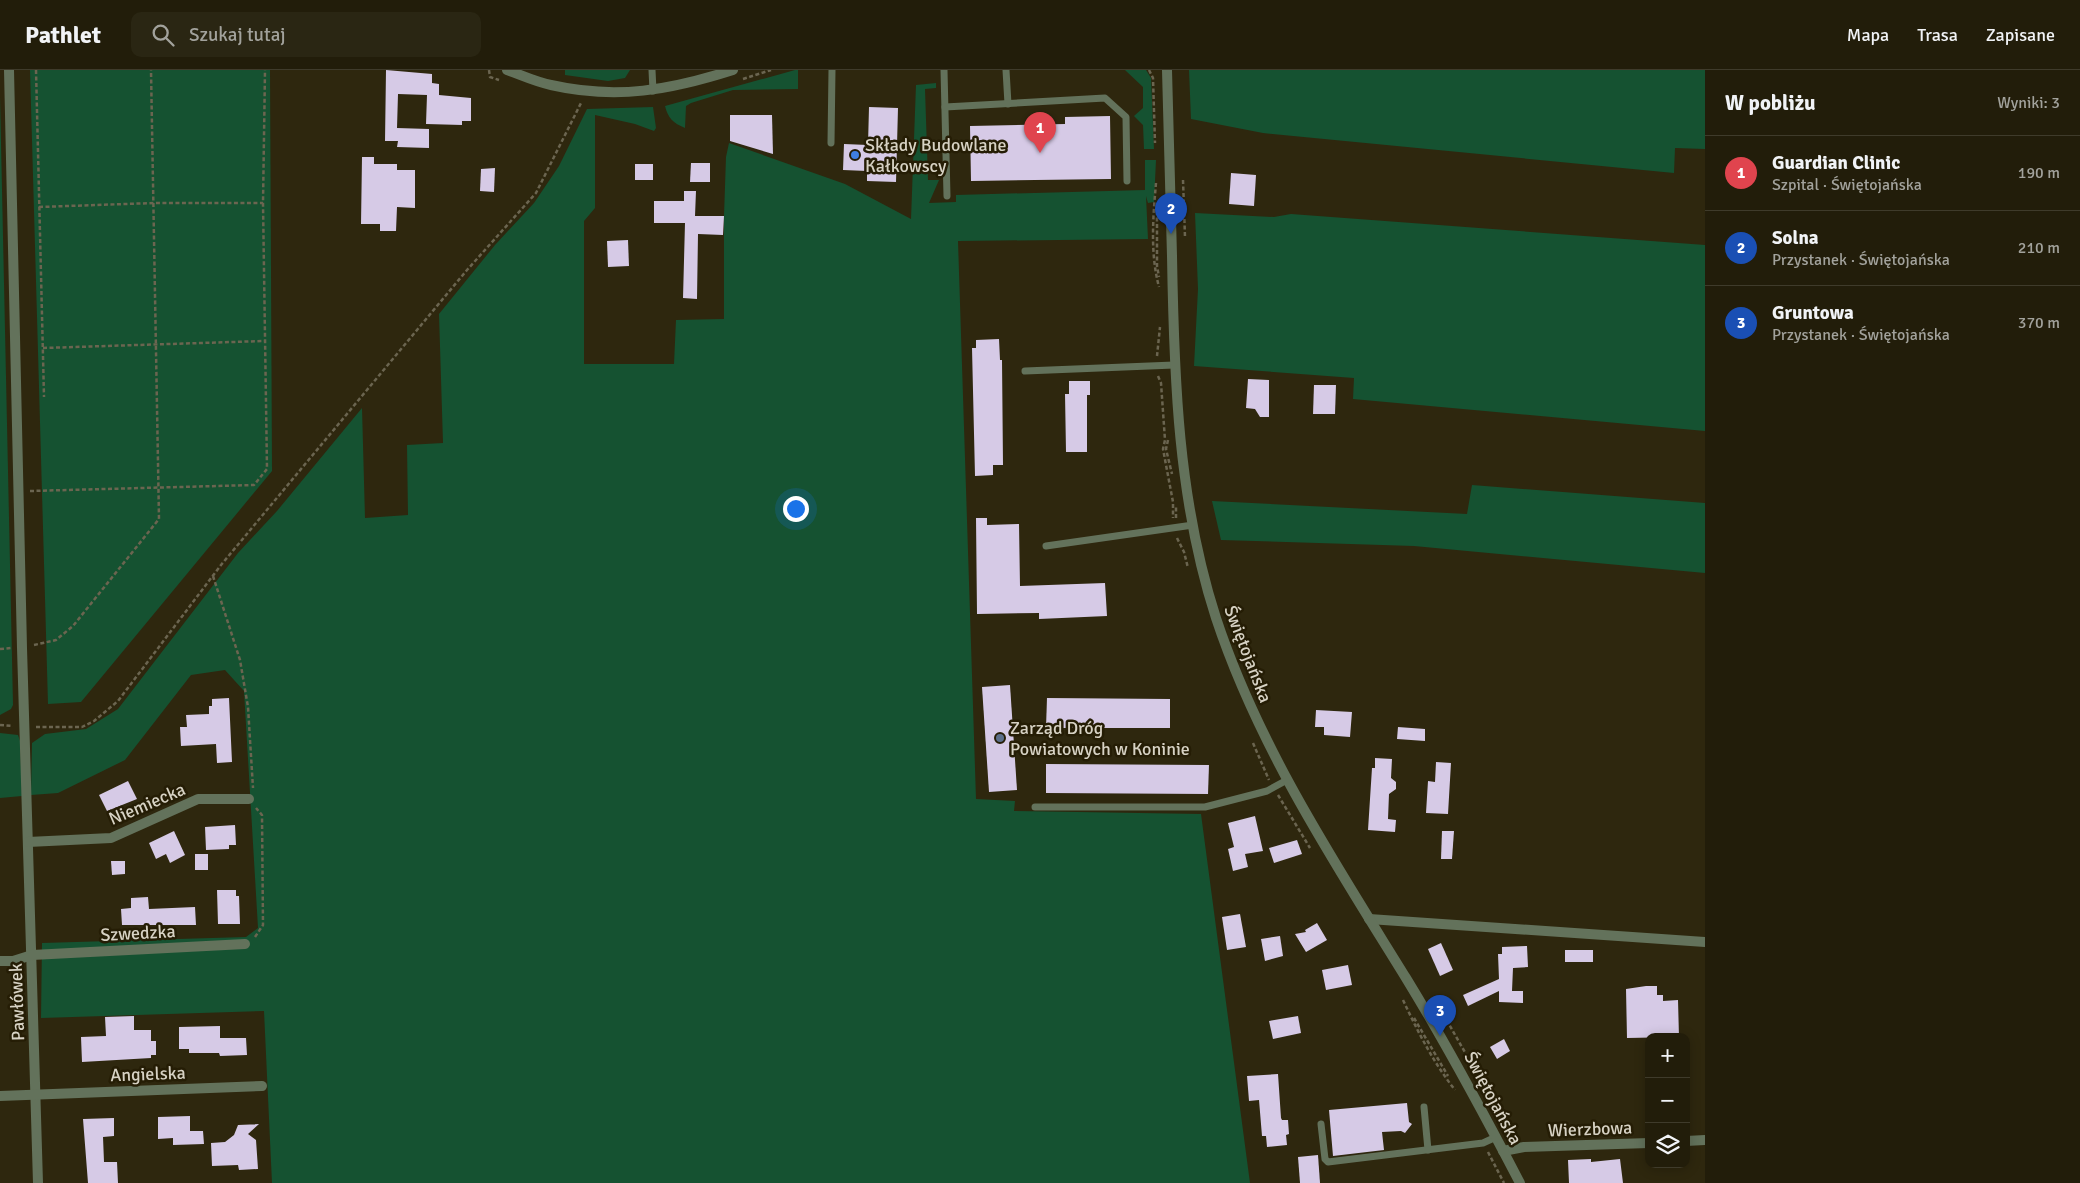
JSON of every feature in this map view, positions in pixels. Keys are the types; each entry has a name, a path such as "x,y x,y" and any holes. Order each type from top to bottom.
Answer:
{"street":[{"name":"Pawłówek","path":"9,70 22,648 38,1183"},
{"path":"507,70 550,85 624,94 685,85 733,70"},
{"name":"Świętojańska","path":"1167,70 1174,364 1181,455 1192,525 1205,580 1231,660 1261,731 1287,780 1440,1036 1520,1183"},
{"name":"Niemiecka","path":"28,842 111,838 198,799 249,799"},
{"path":"1369,919 1705,942"},
{"name":"Szwedzka","path":"0,961 13,961 32,955 245,944"},
{"name":"Angielska","path":"0,1096 262,1086"},
{"path":"1690,1141 1705,1140"},
{"name":"Wierzbowa","path":"1503,1151 1524,1147 1645,1143"}],"lane":[{"path":"652,70 652,91"},
{"path":"831,143 832,70"},
{"path":"944,70 947,196"},
{"path":"1006,70 1008,104"},
{"path":"945,108 1104,98 1128,114 1127,181"},
{"path":"1025,371 1174,364"},
{"path":"1046,546 1192,525"},
{"path":"1035,807 1205,807 1275,787 1287,780"},
{"path":"1424,1107 1428,1150"},
{"path":"1321,1124 1325,1159 1328,1162 1485,1143 1496,1137"}],"path":[{"path":"36,70 44,397"},
{"path":"0,649 22,648 56,640 73,626 159,519 160,487 151,70"},
{"path":"19,491 254,485 267,469 263,203 265,70"},
{"path":"1149,70 1153,78 1157,145 1156,78 1154,70"},
{"path":"25,726 82,727 94,721 118,701 213,576 467,270 536,193 587,91"},
{"path":"1181,174 1185,188 1185,240"},
{"path":"1161,293 1154,266 1153,224 1158,179 1157,266 1163,288"},
{"path":"39,207 154,202 263,203"},
{"path":"1162,321 1158,365 1164,382 1168,440 1166,449 1175,493 1176,527 1191,575"},
{"path":"43,348 156,346 264,341"},
{"path":"213,576 240,660 248,707 254,785 249,799 262,815 263,925 256,936 245,944"},
{"path":"1253,738 1275,787 1315,854"},
{"path":"1404,998 1421,1038 1459,1094"},
{"path":"1433,1000 1444,1013 1475,1071"},
{"path":"1485,1143 1505,1183"}],"green space":[{"path":"30,70 270,70 272,471 81,702 48,704"},
{"path":"565,70 630,70 625,78 608,81 565,75"},
{"path":"798,70 798,89 733,90 691,103 686,106 685,128 672,120 666,110 665,106"},
{"path":"1125,70 1146,70 1151,78 1154,149 1144,149 1143,125 1134,116 1143,108 1143,87"},
{"path":"1189,70 1705,70 1705,149 1675,148 1674,173 1263,133 1191,119"},
{"path":"936,83 936,88 925,89 928,180 939,180 929,203 956,202 956,195 1145,190 1145,160 1156,160 1154,202 1148,203 1146,196 1148,239 958,241 976,799 1015,801 1014,811 1201,814 1250,1183 272,1183 264,1011 41,1018 42,943 246,937 258,928 244,691 225,670 191,675 125,760 58,793 31,795 32,743 45,734 86,729 118,709 238,553 277,511 362,408 365,518 408,515 407,445 443,443 439,314 495,245 534,203 559,166 587,109 653,107 656,128 654,131 635,124 595,115 595,208 584,221 584,364 674,364 676,320 724,319 724,216 726,157 729,143 845,184 911,219 916,85"},
{"path":"0,96 13,705 11,709 0,715"},
{"path":"1195,213 1274,217 1291,214 1705,245 1705,431 1353,399 1354,378 1194,366 1198,289"},
{"path":"1472,485 1705,503 1705,573 1414,546 1221,540 1212,501 1467,514"},
{"path":"0,733 18,735 20,741 22,796 0,798"}],"building":[{"path":"386,70 432,74 432,83 439,84 439,95 471,98 471,121 462,121 462,125 426,124 427,95 398,94 397,128 429,129 429,148 397,147 398,141 385,141"},
{"path":"869,107 898,108 896,182 867,181 867,171 843,170 844,144 868,145"},
{"path":"730,115 772,115 773,154 730,141"},
{"path":"1110,116 1111,179 971,181 970,126 1065,124 1065,117"},
{"path":"362,157 374,157 374,164 397,164 397,170 415,170 415,208 397,207 396,231 380,231 380,224 361,224"},
{"path":"691,163 710,163 710,182 690,182"},
{"path":"635,164 653,164 653,180 635,180"},
{"path":"495,168 494,192 480,191 481,169"},
{"path":"1231,173 1256,175 1254,206 1229,204"},
{"path":"684,191 696,191 695,216 724,216 723,235 698,234 697,299 683,298 685,223 654,223 654,201 684,201"},
{"path":"628,240 629,266 608,267 607,241"},
{"path":"999,339 1000,360 1002,360 1003,465 993,465 993,475 975,476 972,348 976,348 976,340"},
{"path":"1248,379 1269,380 1269,417 1260,417 1255,409 1246,408"},
{"path":"1069,381 1090,381 1090,395 1087,395 1087,452 1066,452 1065,394 1069,394"},
{"path":"1314,385 1336,385 1335,414 1313,414"},
{"path":"976,518 987,518 987,525 1019,524 1020,586 1105,583 1107,616 1039,619 1039,613 977,614"},
{"name":"Zarząd Dróg Powiatowych w Koninie","path":"1010,685 1017,790 989,792 982,687"},
{"path":"229,698 232,762 217,763 216,744 181,746 180,727 187,727 186,715 209,714 209,706 212,706 212,699"},
{"path":"1047,698 1170,699 1170,728 1046,728"},
{"path":"1316,710 1352,712 1350,737 1324,735 1324,727 1315,727"},
{"path":"1398,727 1425,729 1425,741 1397,739"},
{"path":"1375,758 1392,759 1391,778 1396,782 1396,789 1389,794 1388,819 1396,820 1395,832 1368,830 1372,768 1375,768"},
{"path":"1436,762 1451,763 1448,814 1426,813 1428,781 1435,782"},
{"path":"1046,764 1209,765 1208,794 1046,793"},
{"path":"128,781 137,799 107,811 99,795"},
{"path":"1255,816 1263,851 1245,854 1248,867 1233,871 1228,849 1234,847 1228,823"},
{"path":"235,825 236,845 229,845 229,849 206,850 205,827"},
{"path":"174,831 185,855 170,863 166,854 156,859 149,843"},
{"path":"1442,831 1454,831 1452,859 1441,859"},
{"path":"1297,840 1302,854 1274,863 1269,848"},
{"path":"195,854 208,854 208,870 195,870"},
{"path":"111,861 125,861 125,874 112,875"},
{"path":"217,890 236,890 236,896 239,896 240,924 218,924"},
{"path":"148,897 149,909 195,907 196,925 122,925 121,909 131,908 131,898"},
{"path":"1240,914 1246,947 1227,950 1222,917"},
{"path":"1317,923 1327,940 1306,952 1295,934 1306,932 1305,930"},
{"path":"1280,936 1283,956 1265,961 1261,939"},
{"path":"1441,943 1453,970 1440,976 1428,949"},
{"path":"1527,946 1528,967 1513,968 1512,991 1523,991 1523,1003 1499,1002 1499,991 1468,1006 1463,995 1499,979 1498,954 1502,954 1502,947"},
{"path":"1565,950 1593,950 1593,962 1565,962"},
{"path":"1348,965 1352,985 1326,990 1322,970"},
{"path":"1657,986 1657,995 1663,995 1663,1001 1678,1000 1679,1033 1645,1033 1645,1038 1627,1038 1626,989"},
{"path":"134,1016 134,1030 151,1030 151,1041 156,1041 156,1055 151,1055 151,1058 82,1062 81,1037 106,1036 105,1017"},
{"path":"1298,1016 1301,1033 1273,1039 1269,1021"},
{"path":"220,1026 220,1038 246,1038 247,1055 220,1056 219,1053 189,1053 189,1049 179,1049 179,1027"},
{"path":"1504,1039 1510,1051 1497,1059 1490,1047"},
{"path":"1278,1074 1281,1118 1282,1120 1288,1120 1289,1134 1286,1135 1287,1145 1267,1147 1266,1136 1262,1136 1259,1100 1249,1101 1247,1076"},
{"path":"1407,1103 1409,1122 1412,1124 1405,1133 1401,1131 1382,1132 1384,1150 1333,1156 1329,1110"},
{"path":"190,1116 190,1131 203,1131 204,1144 173,1145 173,1138 158,1139 158,1117"},
{"path":"114,1118 114,1136 103,1137 104,1162 117,1162 118,1183 88,1183 83,1119"},
{"path":"259,1124 248,1134 256,1140 258,1169 239,1170 238,1165 212,1166 211,1143 225,1142 234,1135 238,1125"},
{"path":"1318,1155 1320,1183 1300,1183 1298,1157"},
{"path":"1591,1159 1591,1162 1620,1159 1623,1183 1569,1183 1568,1160"}],"place":[{"name":"Guardian Clinic","path":"1040,153"},
{"name":"Składy Budowlane Kałkowscy","path":"855,155"},
{"name":"Solna","path":"1171,234"},
{"name":"Zarząd Dróg Powiatowych w Koninie","path":"1000,738"},
{"name":"Gruntowa","path":"1440,1036"}]}
